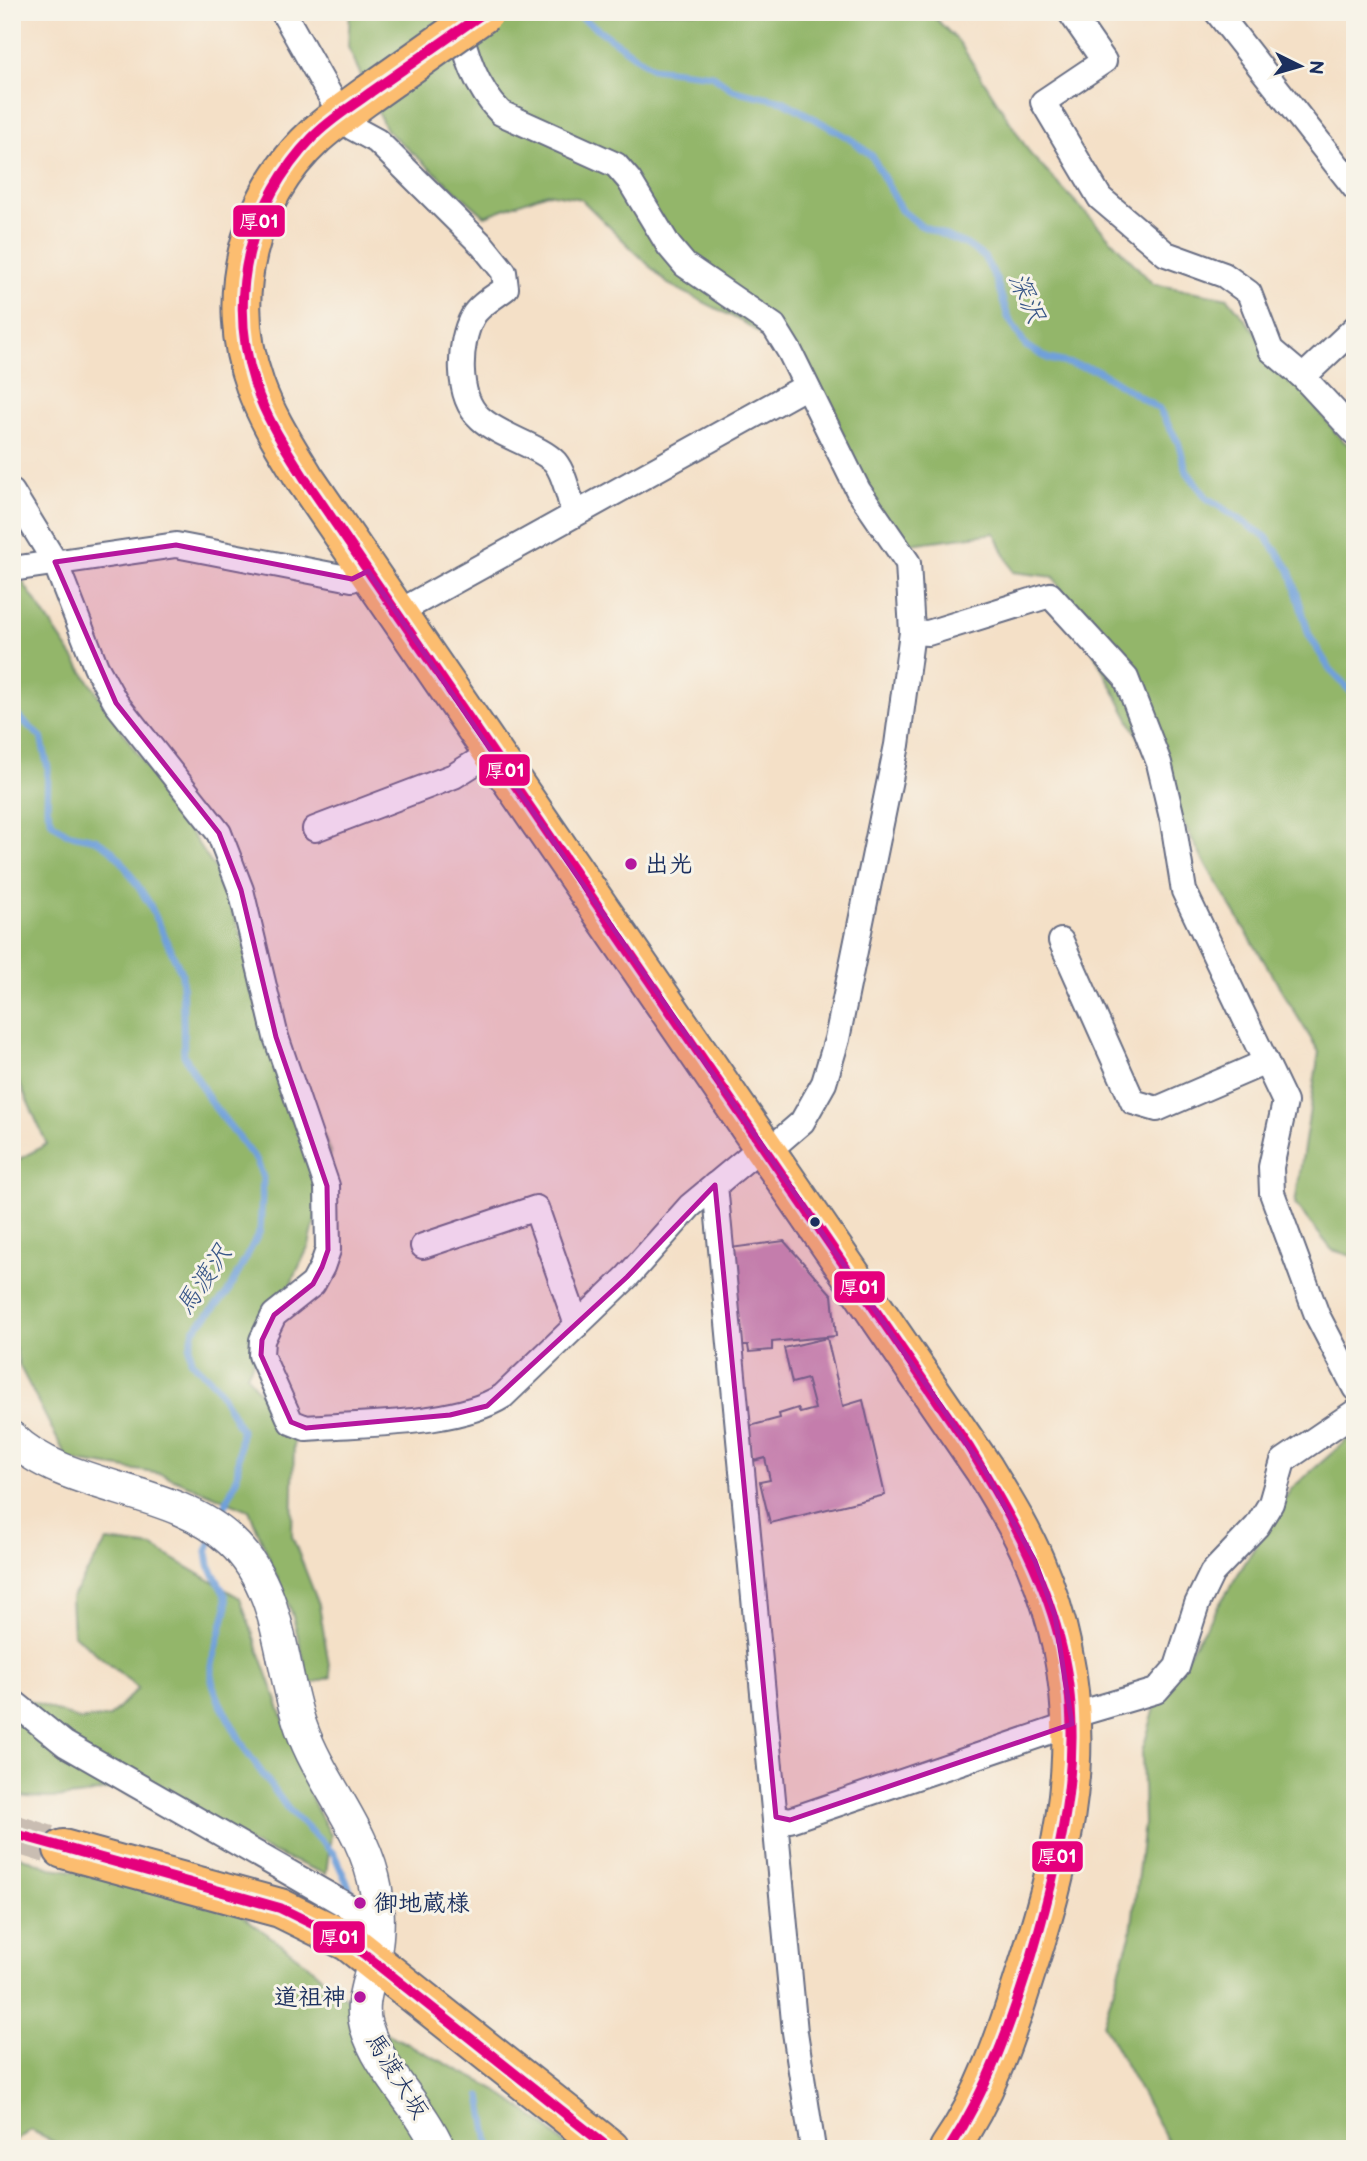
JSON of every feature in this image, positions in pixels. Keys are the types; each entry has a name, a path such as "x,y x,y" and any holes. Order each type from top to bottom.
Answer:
{"highway":[{"path":"485,12 355,104 304,148 286,169 269,198 248,245 241,280 241,317 255,386 277,434 368,571 969,1447 1015,1522 1035,1561 1055,1616 1069,1678 1073,1749 1068,1814 1052,1894 988,2083 949,2149"},
{"path":"63,1849 280,1908 349,1942 375,1945 610,2149"}],"street":[{"path":"283,12 355,104 353,128 377,141 416,178 483,246 504,272 506,288 473,314 465,340 464,384 469,406 481,419 557,465 574,513"},
{"path":"12,492 55,562 96,667 116,703 219,832 241,890 276,1037 327,1186 328,1250 321,1267 313,1283 274,1315 262,1340 261,1355 290,1422 306,1428 319,1427 450,1415 487,1406 503,1396 627,1277 690,1206 749,1157 766,1153 802,1122 824,1083 838,1039 897,745 912,632 908,563 858,490 790,352 774,326 685,265 669,246 629,180 616,165 501,113 486,98 470,64 458,12"},
{"path":"1070,12 1104,61 1043,102 1100,198 1166,254 1224,275 1249,293 1270,350 1303,377 1355,433"},
{"path":"1217,12 1355,188"},
{"path":"1303,377 1355,328"},
{"path":"397,613 805,387"},
{"path":"12,569 176,545 352,579 368,571"},
{"path":"912,632 928,633 1050,595 1126,678 1159,763 1173,822 1184,891 1284,1102 1271,1167 1272,1193 1317,1315 1355,1388"},
{"path":"315,829 454,776 492,752"},
{"path":"1061,941 1133,1102 1157,1109 1266,1062"},
{"path":"715,1185 796,2032 813,2149"},
{"path":"423,1246 547,1205 577,1325"},
{"path":"776,1817 790,1820 1156,1691 1177,1667 1197,1604 1212,1573 1258,1525 1271,1503 1283,1461 1355,1412"},
{"name":"馬渡大坂","path":"12,1437 60,1467 184,1510 230,1540 259,1577 271,1608 301,1727 318,1766 367,1850 376,1892 375,1945 362,2006 370,2038 431,2131 439,2149"},
{"path":"12,1700 65,1744 351,1908 375,1945"}],"highlighted area":[{"path":"176,545 352,579 368,571 984,1469 1035,1561 1055,1616 1072,1724 790,1820 776,1817 715,1185 627,1277 487,1406 450,1415 306,1428 291,1422 261,1355 262,1340 274,1315 313,1284 322,1267 328,1250 327,1186 276,1037 241,890 219,833 116,703 55,562"}],"green space":[{"path":"350,12 929,12 959,42 1031,155 1153,284 1228,298 1341,439 1355,450 1355,1257 1332,1250 1295,1204 1319,1052 1203,860 1054,577 1013,572 995,533 895,546 799,362 745,323 668,284 581,199 547,193 485,216 386,130 348,47"},
{"path":"12,566 217,872 288,1058 331,1152 309,1246 247,1375 294,1441 292,1536 319,1605 331,1677 310,1684 292,1613 249,1510 162,1474 68,1460 19,1365 12,1334 12,1163 47,1144 12,1067"},
{"path":"1355,1433 1355,2149 1172,2149 1103,2024 1131,1933 1144,1823 1142,1752 1155,1708 1291,1489"},
{"path":"107,1541 153,1547 240,1598 313,1802 331,1835 326,1874 112,1788 62,1798 12,1795 12,1694 80,1720 110,1717 138,1688 73,1634 71,1598"},
{"path":"12,1853 50,1868 130,1878 231,1907 307,1964 384,2032 490,2086 545,2125 569,2149 67,2149 31,2130 12,2143"}],"building":[{"path":"784,1241 832,1295 836,1336 772,1342 772,1350 749,1352 748,1345 741,1345 730,1248"},
{"path":"827,1338 843,1406 863,1400 885,1495 770,1523 760,1482 770,1480 765,1458 754,1461 746,1427 780,1418 779,1414 798,1408 800,1413 815,1409 807,1379 792,1383 784,1348"}],"waterway":[{"name":"深沢","path":"574,12 652,68 712,75 733,90 783,101 849,138 872,156 901,210 920,225 967,245 984,257 996,279 1008,317 1026,346 1049,359 1097,370 1159,409 1178,442 1187,472 1207,498 1266,537 1290,570 1309,635 1329,668 1355,696"},
{"name":"馬渡沢","path":"12,711 41,737 48,768 47,808 52,822 66,833 95,839 109,848 121,860 149,903 182,974 184,1055 210,1101 257,1161 263,1178 260,1231 227,1294 194,1330 190,1347 191,1361 216,1385 241,1430 237,1477 219,1521"},
{"name":"馬渡沢","path":"212,1538 207,1551 209,1565 226,1597 227,1607 212,1664 212,1681 219,1701 246,1751 288,1809 334,1854 353,1896"},
{"name":"馬渡沢","path":"481,2096 490,2149"}],"tunnel":[{"path":"12,1833 63,1849"}],"transit line":[{"name":"厚01","path":"485,12 333,119 290,164 272,192 258,222 249,254 243,319 247,352 255,385 265,410 305,479 969,1447 1009,1516 1043,1587 1059,1637 1067,1677 1071,1717 1068,1798 1053,1877 1024,1980 987,2079 949,2149"},
{"name":"厚01","path":"12,1833 280,1908 349,1942 610,2149"}],"place":[{"name":"出光","path":"631,864"},
{"name":"御地蔵様","path":"360,1903"},
{"name":"道祖神","path":"360,1997"}]}
